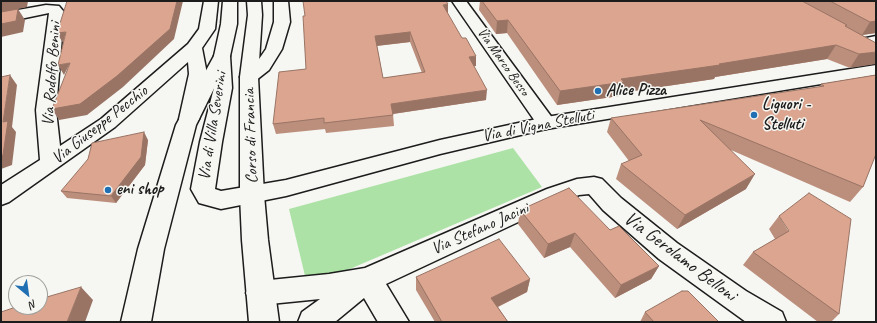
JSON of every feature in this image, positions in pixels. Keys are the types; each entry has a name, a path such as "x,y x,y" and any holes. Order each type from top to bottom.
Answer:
{"main road":[{"path":"194,48 206,30 211,1"},
{"path":"222,56 229,24 230,1"},
{"name":"Corso di Francia","path":"254,1 255,15 249,77 252,195 260,293 264,322"},
{"name":"Corso di Francia","path":"249,77 263,66 274,49 282,22 280,1"},
{"name":"Via Marco Besso","path":"467,4 546,123"},
{"name":"Via Rodolfo Benini","path":"1,18 54,9 57,12 46,110 51,163"},
{"path":"863,40 876,51"},
{"name":"Via di Villa Severini","path":"136,322 151,249 188,120 198,74 194,48"},
{"name":"Via Giuseppe Pecchio","path":"1,196 108,123 194,48"},
{"name":"Via di Villa Severini","path":"188,120 222,56"},
{"name":"Via di Villa Severini","path":"222,56 223,88 211,142 203,189 207,197 214,199 234,199 252,195"},
{"name":"Via di Vigna Stelluti","path":"252,195 461,142 546,123 876,70"},
{"name":"Via Stefano Jacini","path":"260,293 330,286 368,279 555,195 576,187 594,185"},
{"name":"Via Gerolamo Belloni","path":"594,185 612,204 663,247 718,287 771,322"},
{"path":"368,279 394,322"},
{"name":"Via Stefano Jacini","path":"313,322 368,279"}],"green space":[{"path":"513,148 542,187 338,274 306,280 289,209"}],"building":[{"path":"67,1 177,1 170,29 117,76 80,104 52,109 70,63 58,65 66,32 57,33"},
{"path":"303,1 446,1 448,4 443,5 462,38 466,38 476,56 469,57 487,90 391,104 393,115 324,123 324,118 273,124 279,72 306,69 303,16 305,16","holes":["410,32 425,72 383,78 375,36"]},
{"path":"482,1 802,1 847,25 845,26 876,43 876,52 859,54 836,45 719,64 720,65 621,79 624,82 560,91 508,20 497,21"},
{"path":"830,1 876,1 876,21 870,22"},
{"path":"18,9 16,21 1,24 1,12"},
{"path":"10,75 3,122 8,121 3,155 1,156 1,77"},
{"path":"876,75 876,154 863,187 700,120 755,174 685,215 621,164 642,155 611,118 824,86 821,84"},
{"path":"144,132 141,157 111,196 61,191 88,159 92,143"},
{"path":"569,188 610,230 619,226 659,266 621,285 575,233 548,244 520,210"},
{"path":"809,193 851,219 839,314 753,252 789,231 779,216"},
{"path":"499,239 530,279 491,298 508,322 442,322 416,277"},
{"path":"81,287 67,322 1,322 1,312 8,310 8,315 48,315 48,297"},
{"path":"682,291 688,291 719,322 654,322 645,312"}],"place":[{"name":"Alice Pizza","path":"598,91"},
{"name":"Liguori - Stelluti","path":"754,115"},
{"name":"eni shop","path":"108,190"}]}
